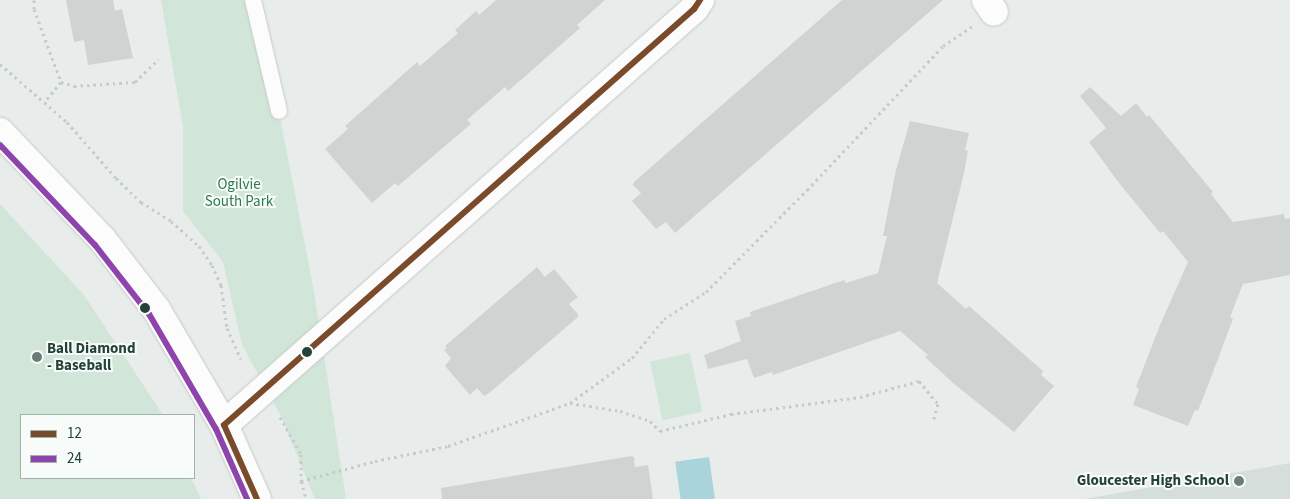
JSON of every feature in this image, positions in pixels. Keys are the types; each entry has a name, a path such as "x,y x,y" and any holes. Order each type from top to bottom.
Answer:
{"street":[{"path":"224,425 687,16 700,0"},
{"path":"0,132 102,239 156,309 224,425 257,499"}],"lane":[{"path":"253,0 279,111"}],"path":[{"path":"34,0 34,9 61,82"},
{"path":"301,481 375,461 448,446 570,403 632,358 664,319 706,292 807,190 943,46 990,6"},
{"path":"61,82 74,86 135,82 159,59"},
{"path":"0,64 67,122 116,178 141,202 171,222 199,246 212,265 221,284 227,328 241,359"},
{"path":"44,102 61,82"},
{"path":"570,403 620,411 650,422 660,431 731,414 860,397 919,381 938,404 933,422"},
{"path":"280,417 301,454 301,481 306,499"}],"shaded area":[{"name":"Gloucester High School","path":"1290,463 1290,499 1084,499"}],"green space":[{"name":"Ogilvie South Park","path":"161,0 257,0 314,291 346,499 315,499 281,416 242,345 223,262 183,211 183,127"},
{"path":"0,204 84,295 162,414 20,414 20,479 191,479 201,499 0,499"},
{"path":"690,353 702,412 662,420 650,362"}],"water":[{"path":"709,457 715,499 681,499 675,462"}],"building":[{"path":"66,0 113,0 115,11 122,9 133,58 88,65 84,40 74,42"},
{"path":"496,0 605,0 577,25 580,28 522,79 508,91 505,87 467,120 471,124 398,186 395,183 372,203 325,149 348,129 345,126 417,62 420,66 458,33 455,30 476,11 479,15"},
{"path":"842,0 943,0 675,233 666,222 656,229 632,201 641,193 633,185 634,182"},
{"path":"1090,87 1121,116 1136,103 1147,117 1149,115 1213,192 1211,194 1233,222 1284,214 1285,219 1290,218 1290,275 1243,284 1230,317 1233,319 1198,411 1195,410 1188,426 1133,405 1139,389 1136,387 1160,325 1188,262 1163,231 1160,233 1119,183 1089,142 1106,128 1080,96"},
{"path":"910,121 969,133 965,150 968,151 964,173 937,283 966,309 969,306 1043,371 1041,375 1054,386 1014,432 953,383 925,357 928,355 900,331 773,375 772,372 754,378 747,359 708,369 704,355 741,341 735,321 751,316 750,312 844,280 846,283 878,273 887,236 883,236 896,170"},
{"path":"537,267 545,277 554,269 578,297 569,304 578,314 578,317 488,394 484,396 477,388 470,395 445,366 451,358 444,350 447,348 445,346"},
{"path":"634,457 635,467 648,465 653,499 442,499 441,488"}],"transit line":[{"name":"12","path":"224,425 694,9 700,0"},
{"name":"24","path":"0,145 95,245 149,314 216,429 247,499"},
{"name":"12","path":"224,425 257,499"}],"place":[{"name":"Ball Diamond - Baseball","path":"37,357"},
{"name":"Gloucester High School","path":"1239,481"}]}
